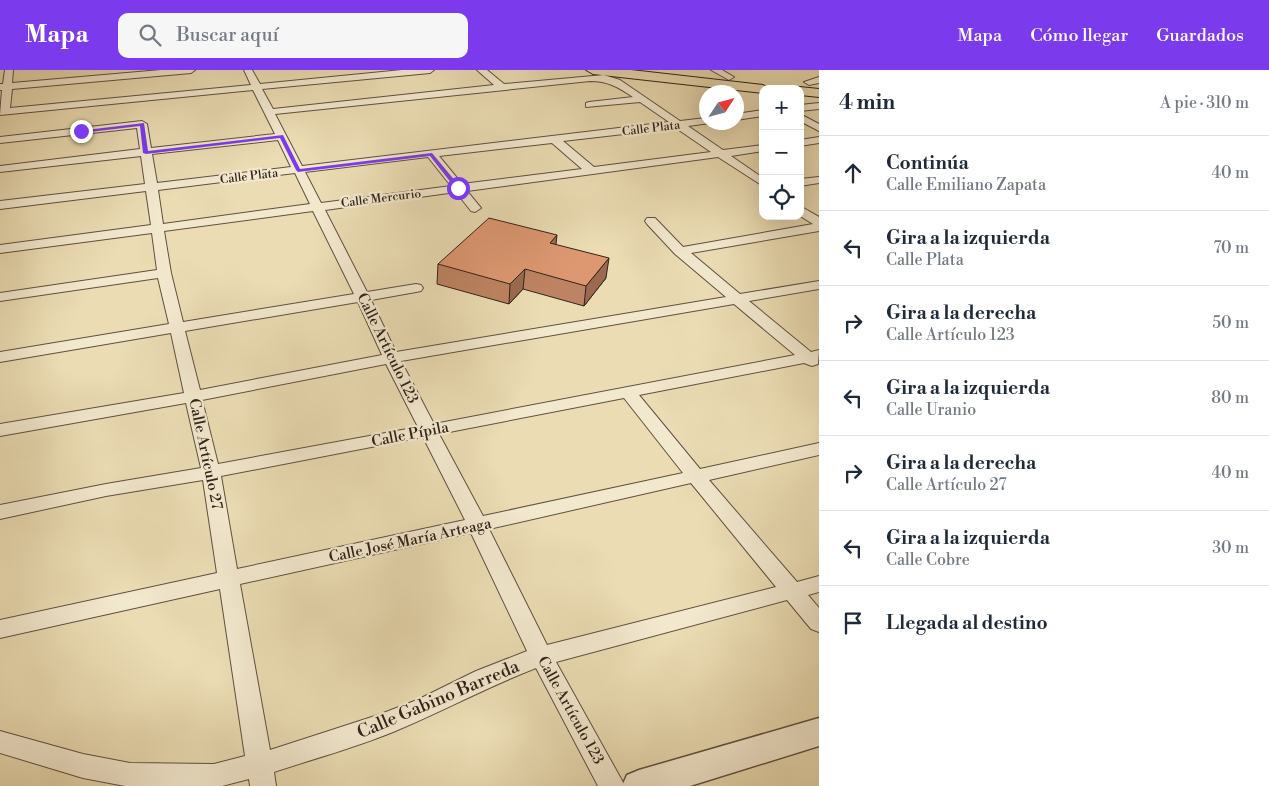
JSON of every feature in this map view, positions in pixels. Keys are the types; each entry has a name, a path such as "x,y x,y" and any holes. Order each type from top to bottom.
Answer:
{"main road":[{"path":"598,74 759,89"}],"street":[{"path":"9,70 3,87 3,112 191,70"},
{"name":"Calle Artículo 123","path":"248,70 363,297 391,358 478,526 541,656 612,786"},
{"path":"269,112 430,70"},
{"path":"481,70 502,87"},
{"path":"716,70 729,77"},
{"path":"3,87 132,84 255,86 373,84 502,87 598,74 617,82 759,181"},
{"path":"589,105 641,99"},
{"path":"804,108 819,106"},
{"path":"744,116 759,114"},
{"path":"804,119 819,128"},
{"name":"Calle Plata","path":"0,205 699,122"},
{"name":"Calle Artículo 27","path":"1,143 142,124 164,273 176,328 195,396 211,472 261,776"},
{"path":"0,169 281,136"},
{"path":"555,140 590,170"},
{"path":"804,142 819,140"},
{"name":"Calle Mercurio","path":"0,249 759,148"},
{"path":"432,155 475,208"},
{"path":"804,182 819,180"},
{"path":"804,213 819,223"},
{"path":"651,221 680,251 815,359"},
{"path":"680,251 819,227"},
{"path":"0,297 164,273"},
{"path":"0,430 195,396 391,358 819,285"},
{"path":"0,356 416,288"},
{"name":"Calle Pípila","path":"0,512 106,490 211,472 628,392 815,359"},
{"path":"628,392 696,477 819,623"},
{"name":"Calle José María Arteaga","path":"0,629 478,526 819,449"},
{"name":"Calle Gabino Barreda","path":"0,742 83,766 130,775 261,776 426,707 484,678 541,656 819,584"},
{"path":"639,786 819,732"}],"building":[{"path":"489,218 557,235 550,243 609,258 586,286 525,269 510,284 438,264"}],"route":[{"path":"81,131 142,124 146,153 281,136 298,170 432,155 458,188"}]}
